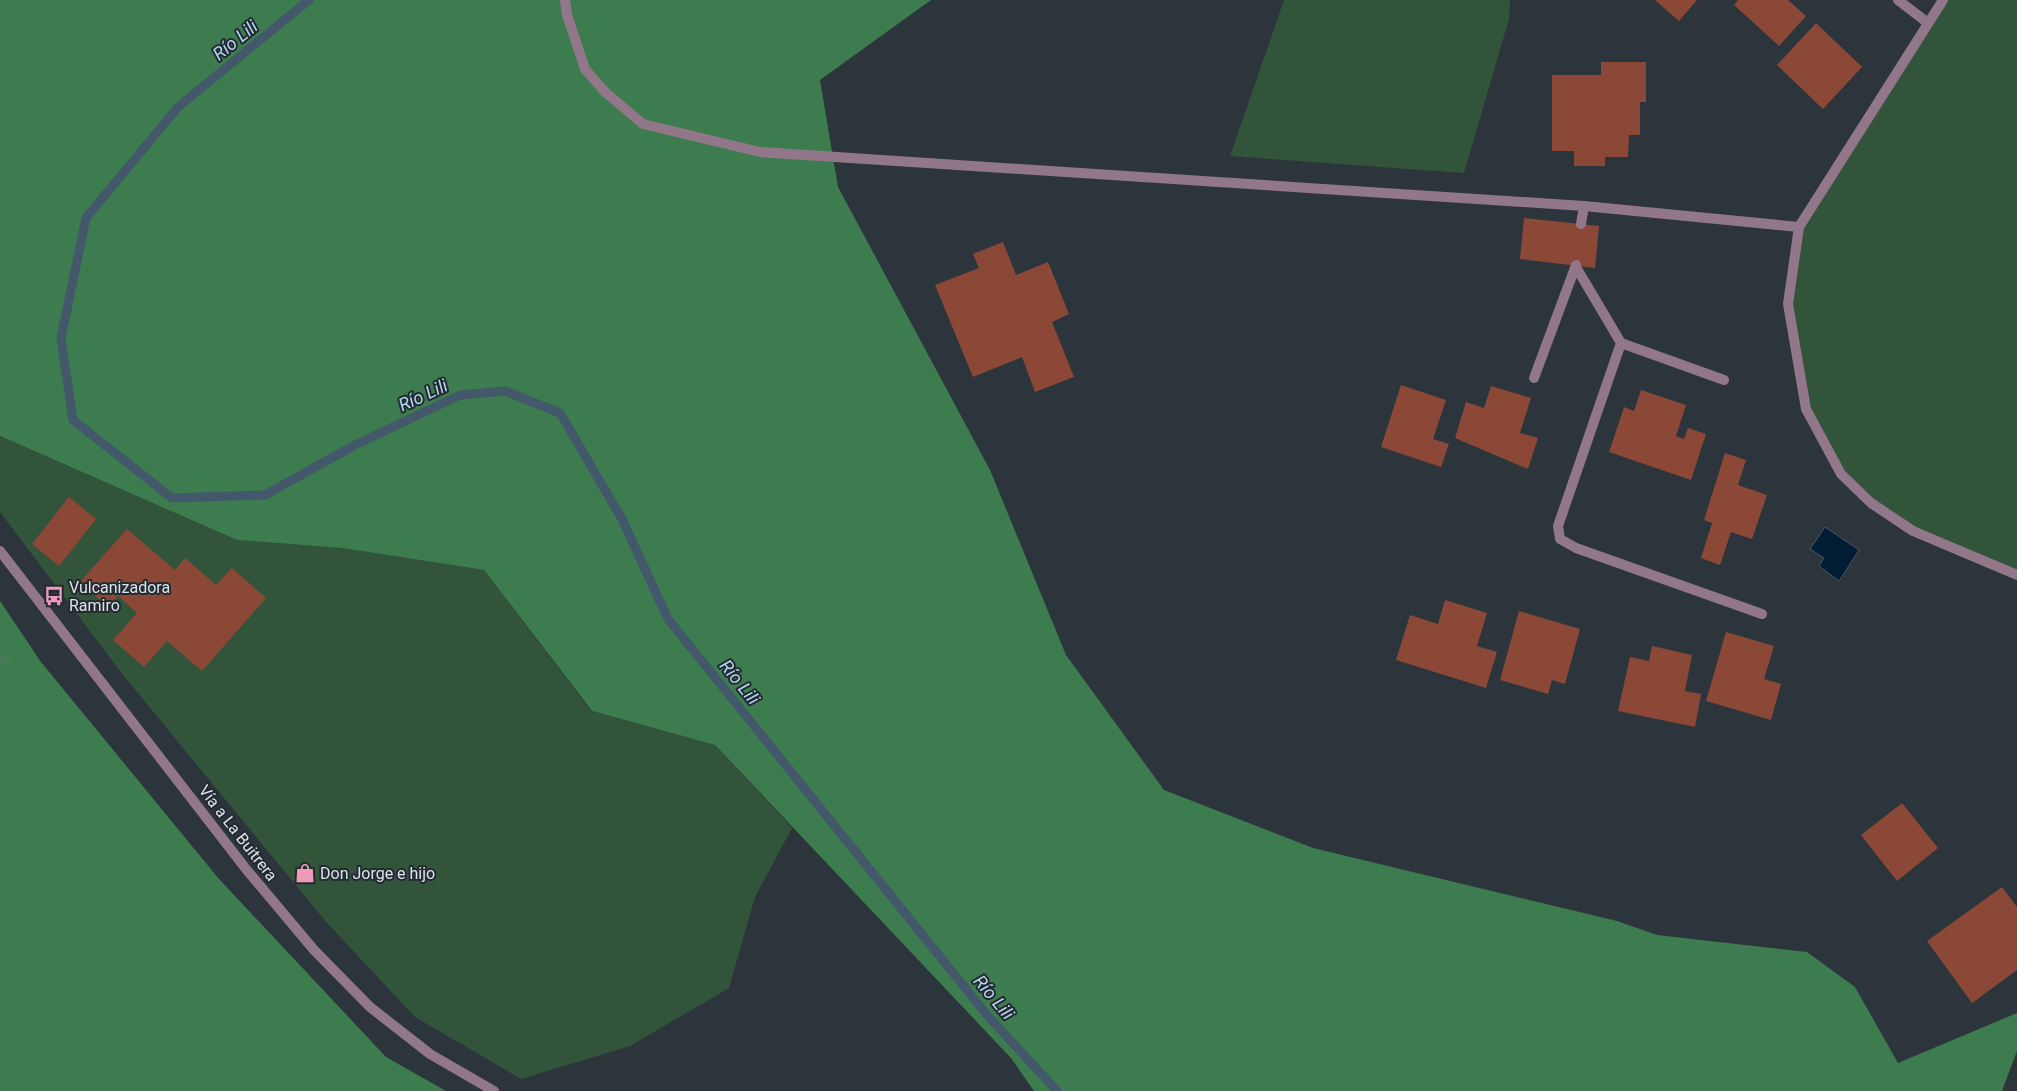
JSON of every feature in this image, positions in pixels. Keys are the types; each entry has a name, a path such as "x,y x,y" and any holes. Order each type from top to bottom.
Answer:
{"street":[{"path":"565,0 566,15 585,69 605,92 643,124 760,152 1584,206 1799,227"},
{"path":"1898,0 1928,23"},
{"path":"1943,0 1799,227 1788,304 1806,409 1841,474 1871,503 1914,531 2017,575"},
{"path":"1581,224 1584,206"},
{"path":"1534,378 1576,266 1621,343 1724,380"},
{"path":"1621,343 1558,526 1560,539 1576,548 1762,614"},
{"name":"Vía a La Buitrera","path":"0,551 246,869 314,950 370,1007 430,1054 494,1091"}],"path":[{"path":"0,658 10,663"}],"green space":[{"path":"0,0 931,0 820,80 838,187 990,470 1066,655 1164,790 1313,848 1617,921 1657,935 1807,952 1855,987 1898,1063 2017,1013 2017,1051 2002,1091 1034,1091 1011,1058 715,745 592,711 484,570 342,548 237,540 0,436"},
{"path":"1284,0 1510,0 1509,19 1464,173 1230,156"},
{"path":"1943,0 2017,0 2017,575 1913,531 1841,474 1806,409 1788,304 1799,227"},
{"path":"0,436 237,540 342,548 484,570 591,711 715,745 792,828 755,897 729,988 630,1046 521,1079 415,1017 327,923 123,675 0,512"},
{"path":"0,601 41,662 219,879 386,1057 446,1091 0,1091"}],"water":[{"path":"1825,527 1859,550 1839,581 1819,566 1824,558 1810,549"}],"building":[{"path":"1655,0 1697,0 1679,21"},
{"path":"1738,0 1788,0 1806,16 1779,46 1734,5"},
{"path":"1816,23 1862,67 1823,109 1777,65"},
{"path":"1601,62 1646,62 1646,102 1640,102 1640,135 1629,135 1628,157 1605,157 1605,166 1574,166 1574,151 1552,151 1552,75 1601,75"},
{"path":"1524,218 1599,226 1595,268 1520,259"},
{"path":"1003,242 1016,275 1048,262 1069,314 1052,322 1074,377 1035,392 1022,357 973,377 935,285 979,268 973,254"},
{"path":"1401,385 1446,400 1433,439 1449,444 1441,467 1381,447"},
{"path":"1491,386 1531,398 1520,433 1538,438 1528,469 1455,438 1466,402 1484,408"},
{"path":"1641,390 1686,405 1676,436 1684,439 1688,428 1706,434 1691,480 1609,452 1624,407 1634,411"},
{"path":"1725,453 1746,460 1738,485 1767,495 1752,539 1731,532 1720,565 1701,558 1712,523 1704,520"},
{"path":"69,497 96,519 59,566 32,544"},
{"path":"127,529 175,570 185,558 216,585 232,568 266,598 202,671 167,641 144,667 113,640 137,613 118,596 108,607 80,582"},
{"path":"1445,600 1487,613 1477,646 1497,652 1486,688 1396,660 1410,615 1438,624"},
{"path":"1519,611 1580,629 1565,684 1552,680 1548,694 1500,680"},
{"path":"1726,632 1774,646 1764,679 1781,684 1771,720 1706,701"},
{"path":"1652,646 1692,655 1685,691 1701,694 1695,727 1618,711 1630,657 1649,661"},
{"path":"1902,803 1938,848 1897,881 1861,835"},
{"path":"2002,887 2017,907 2017,970 1972,1003 1927,941"}],"waterway":[{"name":"Río Lili","path":"309,0 178,107 86,218 61,338 73,420 172,498 265,495 355,445 460,395 505,391 560,413 622,519 668,619 987,1015 1057,1091"}],"place":[{"name":"Vulcanizadora Ramiro","path":"54,596"},
{"name":"Don Jorge e hijo","path":"305,873"}]}
